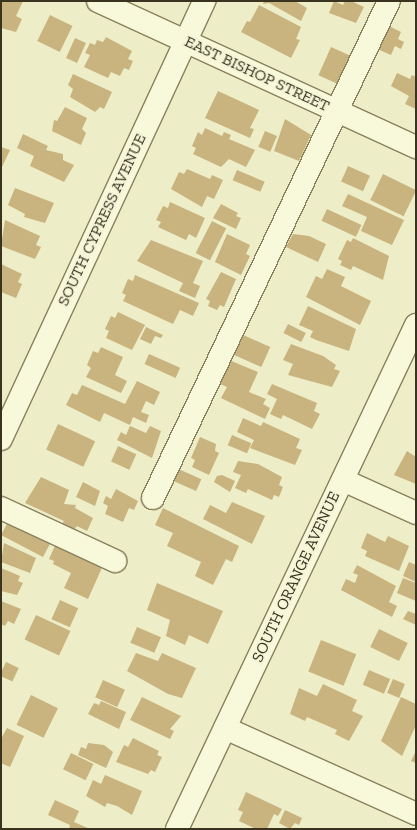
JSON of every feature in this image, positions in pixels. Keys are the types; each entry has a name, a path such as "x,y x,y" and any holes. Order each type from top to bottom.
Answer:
{"street":[{"name":"EAST BISHOP STREET","path":"98,1 416,147"},
{"name":"SOUTH CYPRESS AVENUE","path":"1,439 204,1"},
{"path":"153,498 388,1"},
{"name":"SOUTH ORANGE AVENUE","path":"177,829 416,325"},
{"path":"342,480 416,513"},
{"path":"1,508 115,561"},
{"path":"225,728 416,814"}],"building":[{"path":"1,1 23,1 16,16 22,19 16,32 1,28"},
{"path":"264,1 295,1 307,8 301,21 269,3 263,4"},
{"path":"334,1 343,5 345,1 351,1 364,7 356,23 329,13"},
{"path":"259,5 301,27 296,39 300,40 291,58 241,32 247,21 250,22"},
{"path":"50,15 72,26 60,52 37,41"},
{"path":"385,24 401,32 398,39 404,42 401,49 395,46 391,55 375,48"},
{"path":"106,37 132,51 128,59 133,61 129,70 124,68 120,76 111,72 108,78 84,67 90,55 85,53 90,43 95,45 97,40 103,42"},
{"path":"75,38 86,43 77,63 66,58"},
{"path":"331,47 351,56 338,84 318,75"},
{"path":"397,73 410,79 412,75 416,77 416,109 405,104 409,96 391,86"},
{"path":"73,74 112,92 104,109 100,107 95,112 70,97 73,89 68,85"},
{"path":"218,91 259,110 250,128 254,129 250,138 205,118"},
{"path":"65,107 87,118 82,129 86,133 81,145 52,131 54,120 57,121"},
{"path":"285,119 311,135 299,161 274,151"},
{"path":"205,128 222,136 224,132 231,135 229,139 255,150 246,167 229,159 221,167 193,154 196,148 192,146 198,132 202,135"},
{"path":"265,131 277,136 270,152 258,147"},
{"path":"23,134 48,146 46,150 63,154 63,160 74,165 64,182 30,166 34,156 17,148"},
{"path":"1,147 10,150 1,169"},
{"path":"348,166 370,176 363,191 341,182"},
{"path":"187,169 210,179 212,175 223,180 214,199 207,196 202,207 171,189 179,172 184,174"},
{"path":"237,170 265,182 260,192 233,180"},
{"path":"383,174 416,190 404,216 370,200"},
{"path":"15,188 54,203 45,223 24,217 25,214 8,205"},
{"path":"348,194 404,220 392,245 361,231 367,217 342,206"},
{"path":"170,202 205,218 196,238 189,234 186,240 158,227 161,222 156,220 163,206 168,208"},
{"path":"221,204 238,213 236,216 241,218 236,229 213,218"},
{"path":"327,209 361,225 356,237 322,221"},
{"path":"5,220 40,236 36,245 41,247 35,259 1,246"},
{"path":"212,221 226,228 210,260 196,253"},
{"path":"227,234 250,245 246,254 250,256 241,275 215,262"},
{"path":"293,234 309,236 326,244 318,262 286,247"},
{"path":"353,238 389,256 383,280 353,266 351,270 340,265 342,261 338,259 347,240 351,242"},
{"path":"151,240 203,261 193,283 200,286 195,298 179,291 183,283 137,261"},
{"path":"1,264 22,274 18,282 22,284 16,298 1,292"},
{"path":"327,269 345,277 341,286 371,301 360,325 306,297 316,276 322,279"},
{"path":"221,272 236,279 224,307 220,305 217,310 208,306 210,301 206,299"},
{"path":"135,275 199,303 193,316 180,310 173,324 123,301 126,295 122,293 128,279 133,281"},
{"path":"308,306 356,329 349,351 310,337 313,331 299,325"},
{"path":"118,312 145,325 132,350 106,338 109,331 105,329 111,316 115,318"},
{"path":"288,324 306,333 301,342 283,333"},
{"path":"146,327 163,335 161,338 155,336 151,344 140,339"},
{"path":"241,334 270,347 261,367 232,354"},
{"path":"291,344 323,356 336,365 334,369 340,371 332,387 288,375 293,364 283,360"},
{"path":"101,347 123,357 115,375 127,381 121,393 86,377 91,368 87,365 93,351 98,353"},
{"path":"149,354 180,368 176,378 145,364"},
{"path":"229,360 258,372 249,392 266,399 263,404 270,408 265,419 221,398 227,387 218,383"},
{"path":"137,381 160,392 154,405 146,401 141,412 149,415 146,423 133,417 130,425 104,413 100,422 66,405 72,393 77,395 82,385 125,404"},
{"path":"272,384 317,403 314,411 320,414 312,429 283,415 281,419 270,414 277,399 267,394"},
{"path":"243,418 261,426 263,422 300,439 296,448 302,450 295,465 250,448 254,440 237,432"},
{"path":"58,424 95,441 83,467 46,449"},
{"path":"130,426 146,433 150,426 161,431 152,458 117,440 121,432 126,435"},
{"path":"232,435 251,443 247,453 228,445"},
{"path":"200,437 216,444 215,451 219,453 209,475 192,467 195,460 191,458"},
{"path":"118,446 136,454 129,470 111,462"},
{"path":"407,451 416,457 416,484 394,475"},
{"path":"238,461 258,464 282,477 279,485 283,487 279,497 274,495 272,500 248,489 246,493 235,488 241,475 233,472"},
{"path":"174,467 201,479 196,491 169,479"},
{"path":"222,475 235,481 230,492 214,482 217,476"},
{"path":"41,477 69,490 64,504 76,505 75,508 93,518 87,531 77,526 74,530 62,524 64,521 25,503"},
{"path":"83,482 100,491 95,506 76,497"},
{"path":"116,489 138,501 134,510 129,508 123,522 105,514 108,506 103,503 106,496 111,499"},
{"path":"232,502 265,516 252,544 203,519 210,505 226,513"},
{"path":"163,508 239,546 232,562 226,559 213,585 195,576 201,562 167,546 173,533 155,525"},
{"path":"16,520 52,540 43,557 1,535 7,524 13,527"},
{"path":"367,533 385,542 388,536 409,546 399,571 365,556 367,551 361,548"},
{"path":"58,539 105,561 88,599 64,588 71,573 53,564 54,561 49,559"},
{"path":"4,543 36,558 30,573 1,562"},
{"path":"409,562 416,565 416,582 403,576"},
{"path":"357,565 396,586 389,602 397,606 392,617 341,590 346,579 355,583 358,575 353,573"},
{"path":"1,568 20,576 18,581 23,583 17,595 1,591"},
{"path":"403,578 416,583 416,601 397,593"},
{"path":"157,583 223,611 208,644 189,635 185,645 166,636 170,620 147,610"},
{"path":"60,600 78,608 70,627 51,619"},
{"path":"1,601 21,609 14,624 8,621 5,626 1,624"},
{"path":"408,611 416,614 416,625 403,619"},
{"path":"36,615 70,631 59,656 25,639"},
{"path":"137,627 161,637 154,653 130,643"},
{"path":"379,629 408,643 399,661 370,647"},
{"path":"321,640 356,654 343,686 308,672"},
{"path":"136,653 158,661 162,653 196,668 182,698 168,694 127,671"},
{"path":"6,662 19,668 12,682 1,676"},
{"path":"369,670 390,679 384,694 363,685"},
{"path":"393,679 405,684 399,698 387,693"},
{"path":"103,680 125,690 117,707 95,697"},
{"path":"323,684 357,700 352,711 363,716 349,741 335,734 337,730 307,717 305,721 290,714 299,688 317,696"},
{"path":"31,695 58,708 43,738 17,725"},
{"path":"142,697 181,716 170,729 174,731 170,739 130,720"},
{"path":"401,697 416,704 416,725 402,756 381,741"},
{"path":"101,701 126,712 119,729 88,714 94,703 99,705"},
{"path":"7,728 24,736 10,767 1,763 1,739"},
{"path":"133,738 159,751 157,755 162,757 155,772 151,770 148,774 116,762 124,745 128,747"},
{"path":"88,743 104,745 113,752 106,768 78,755 81,747 86,749"},
{"path":"416,751 416,763 411,761"},
{"path":"71,753 93,764 86,780 63,769"},
{"path":"105,775 142,791 132,815 117,806 107,803 105,807 86,796 93,780 101,784"},
{"path":"246,792 282,809 278,816 274,814 267,829 256,829 239,821 243,812 238,810"},
{"path":"55,800 79,811 74,822 90,829 69,829 70,825 48,815"},
{"path":"285,810 302,818 299,825 295,823 290,829 279,823"}]}
